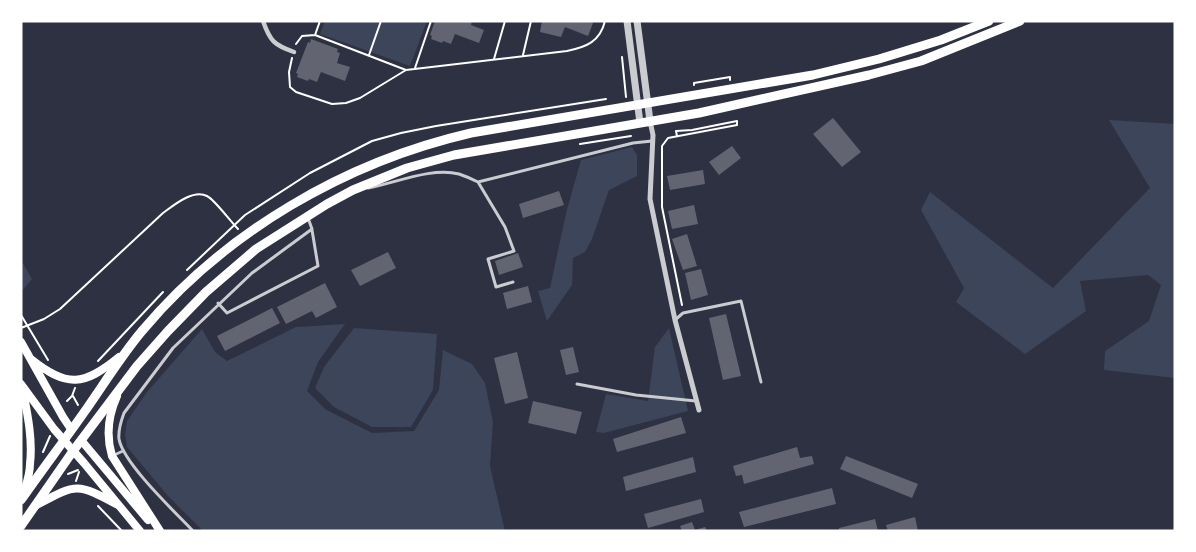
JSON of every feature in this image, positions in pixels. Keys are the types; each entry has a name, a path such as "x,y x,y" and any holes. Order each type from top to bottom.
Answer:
{"main road":[{"path":"22,499 125,352 178,293 218,256 245,236 311,195 358,170 391,156 436,141 471,133 813,75 879,59 941,40 989,21"},
{"path":"21,526 73,451 123,384 168,330 206,292 256,249 353,190 407,168 454,155 699,113 869,75 921,61 1020,21"},
{"path":"21,342 62,417 159,531"},
{"path":"31,359 57,377 76,380 101,372 125,352"},
{"path":"21,384 63,440 140,531"},
{"path":"21,384 30,428 31,444 30,466 22,499"},
{"path":"123,384 114,403 109,424 108,439 112,456 159,531"},
{"path":"33,507 63,491 72,488 82,488 122,508"}],"street":[{"path":"263,21 267,34 278,47 294,52"},
{"path":"627,21 640,122"},
{"path":"637,21 653,135 650,199 675,320 699,410"}],"lane":[{"path":"353,190 373,187 414,176 441,174 458,174 478,182 633,143 652,141"},
{"path":"478,182 504,227 514,251 488,259 496,287 513,282"},
{"path":"218,303 227,313 318,266 308,216"},
{"path":"193,531 139,473 123,451 119,440 119,431 124,413 173,348 218,303 252,273 312,230"},
{"path":"675,320 684,313 741,301 761,382"},
{"path":"577,384 636,395 696,401"},
{"path":"112,456 123,451"},
{"path":"129,518 132,531"}],"path":[{"path":"316,35 320,21"},
{"path":"369,56 381,21"},
{"path":"415,68 431,21"},
{"path":"494,59 505,21"},
{"path":"522,56 531,21"},
{"path":"406,70 316,35 302,36 294,52 289,72 290,87 296,92 332,104 346,103 360,98 406,70 587,47 600,36 605,21"},
{"path":"621,50 626,97"},
{"path":"677,136 676,131 692,130 737,121 737,125 668,138 662,146 662,207 682,305"},
{"path":"574,145 631,136"},
{"path":"21,328 44,320 60,309 163,213 175,203 188,197 199,194 208,196 245,236"},
{"path":"21,315 50,363"},
{"path":"67,401 72,396 75,386"},
{"path":"72,396 78,405"},
{"path":"39,450 43,454 51,434"},
{"path":"80,469 75,482 66,475 73,472 80,469"},
{"path":"94,502 122,531"}],"shaded area":[{"path":"325,21 427,21 410,66 320,34"},
{"path":"1109,120 1175,124 1175,378 1104,370 1105,351 1149,321 1161,285 1148,275 1080,281 1086,311 1025,354 956,302 964,288 921,210 930,192 1053,288 1150,188"},
{"path":"632,147 637,155 637,176 609,190 592,239 585,252 573,258 572,285 547,321 538,291 550,288 566,213 581,160"},
{"path":"21,260 32,279 21,292"},
{"path":"345,324 318,362 307,391 325,409 372,433 414,431 439,390 443,350 472,364 485,383 493,422 490,466 505,531 203,531 168,496 127,447 125,435 127,421 147,392 202,329 215,352 227,361 296,327"},
{"path":"354,328 437,334 433,390 411,427 372,427 334,407 315,388 324,367"},
{"path":"669,328 688,411 604,433 596,432 606,394 648,401 655,347"}],"building":[{"path":"435,21 472,21 471,25 484,30 479,43 455,34 451,44 443,41 442,43 431,39 432,36 430,35"},
{"path":"542,21 590,21 593,23 588,36 565,27 561,37 540,32"},
{"path":"311,39 338,49 337,52 340,53 337,63 350,67 345,81 321,72 317,82 297,77 298,74 296,73 308,42 310,43"},
{"path":"833,118 861,152 842,167 813,134"},
{"path":"732,146 741,158 719,175 709,162"},
{"path":"703,170 705,184 670,190 667,176"},
{"path":"559,191 564,205 523,218 519,204"},
{"path":"694,205 698,224 672,229 668,211"},
{"path":"687,234 697,266 683,270 672,239"},
{"path":"388,252 396,268 360,286 351,270"},
{"path":"518,253 523,267 499,275 495,261"},
{"path":"701,269 708,295 691,300 685,273"},
{"path":"325,283 337,307 316,318 312,311 286,324 277,307"},
{"path":"528,286 532,302 507,309 503,293"},
{"path":"272,308 280,323 225,351 217,336"},
{"path":"726,314 741,376 723,380 709,318"},
{"path":"573,347 579,372 566,375 560,350"},
{"path":"517,352 528,398 505,404 494,358"},
{"path":"533,401 582,412 576,434 528,423"},
{"path":"681,417 686,433 617,452 613,439"},
{"path":"797,447 800,458 812,456 814,464 744,484 742,475 736,476 733,466"},
{"path":"846,456 918,484 912,498 840,469"},
{"path":"693,457 696,472 626,491 623,477"},
{"path":"832,488 836,504 744,527 739,512"},
{"path":"701,499 704,512 648,528 644,514"},
{"path":"915,517 918,531 888,531 886,525"},
{"path":"875,519 878,531 839,531 839,528"},
{"path":"692,522 695,530 705,527 707,531 682,531 680,526"}]}
